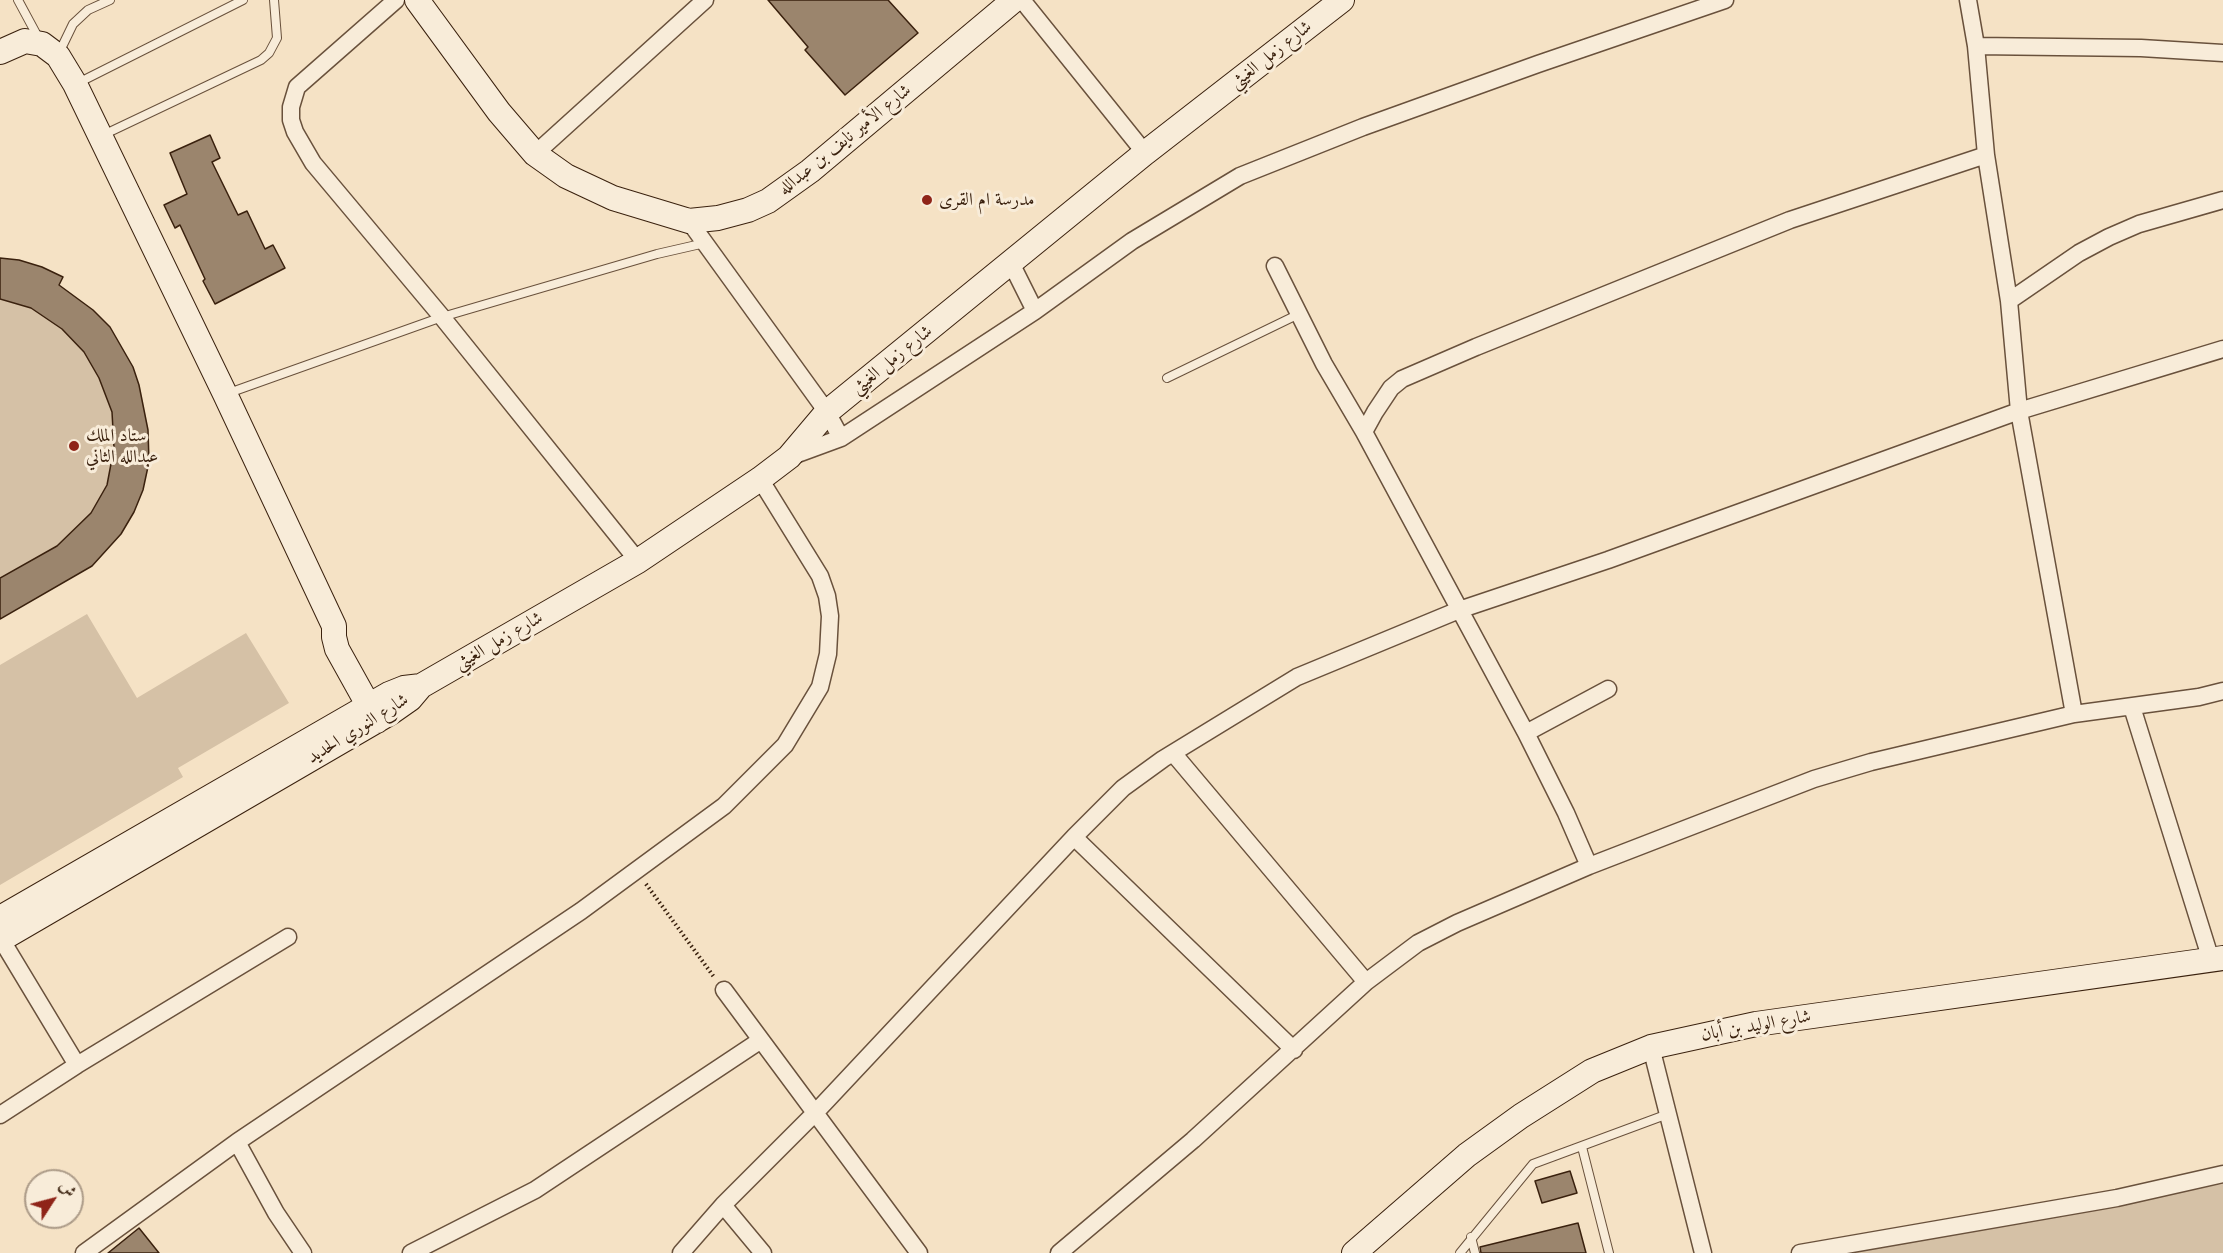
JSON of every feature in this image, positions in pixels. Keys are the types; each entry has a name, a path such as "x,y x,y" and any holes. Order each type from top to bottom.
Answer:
{"street":[{"path":"396,0 297,87 291,107 291,120 295,132 313,163 442,317 638,561"},
{"name":"شارع الأمير نايف بن عبدالله","path":"417,0 499,112 534,154 566,177 613,198 689,221 718,218 748,210 768,201 818,165 1014,0"},
{"path":"534,154 705,0"},
{"path":"1022,0 1145,153"},
{"name":"شارع زمل الغيثي","path":"421,686 638,561 760,479 789,457 827,412 1145,153 1342,0"},
{"path":"789,457 841,438 1035,311 1132,241 1240,176 1363,127 1725,0"},
{"path":"1968,0 1976,46 1986,155 2009,301 2019,411 2074,714"},
{"path":"0,52 25,41 50,50 75,84 334,626 351,642 379,709"},
{"path":"1976,46 2141,48 2223,53"},
{"path":"1364,432 1383,397 1402,379 1790,220 1986,155"},
{"path":"2009,301 2079,253 2109,237 2139,224 2223,200"},
{"path":"689,221 827,412 841,438"},
{"path":"1011,263 1035,311"},
{"path":"1275,266 1324,364 1364,432 1526,733 1566,813 1588,866"},
{"path":"681,1253 723,1205 815,1113 1074,837 1123,788 1173,753 1297,677 1459,610 1608,560 2019,411 2223,348"},
{"path":"84,1253 237,1142 436,1007 510,960 636,871 724,806 785,745 820,687 828,654 830,615 828,596 820,576 760,479"},
{"name":"شارع النوري الحديد","path":"0,932 379,709 404,687 421,686"},
{"path":"1526,733 1608,689"},
{"path":"1059,1253 1193,1140 1366,982 1418,943 1447,928 1588,866 1814,779 1871,762 2074,714 2199,697 2223,691"},
{"path":"2132,706 2217,959"},
{"path":"1173,753 1366,982"},
{"path":"1074,837 1294,1050"},
{"path":"0,932 77,1065"},
{"path":"0,1115 77,1065 288,937"},
{"name":"شارع الوليد بن أبان","path":"1354,1253 1467,1155 1521,1116 1592,1071 1651,1047 1756,1024 2217,959"},
{"path":"724,990 919,1253"},
{"path":"411,1253 535,1190 761,1040"},
{"path":"1651,1047 1703,1253"},
{"path":"237,1142 276,1213 303,1253"},
{"path":"1800,1253 2117,1198 2223,1174"},
{"path":"723,1205 763,1253"}],"lane":[{"path":"18,0 50,50 88,10 110,0"},
{"path":"75,84 243,0"},
{"path":"100,136 261,60 269,53 277,38 274,0"},
{"path":"225,394 442,317 657,254 705,243"},
{"path":"1167,378 1299,314"},
{"path":"1460,1253 1533,1164 1668,1114"},
{"path":"1582,1147 1609,1253"},
{"path":"1471,1238 1475,1253"}],"path":[{"path":"636,871 724,990"}],"shaded area":[{"name":"ستاد الملك عبدالله الثاني","path":"0,258 19,260 63,277 59,285 93,310 110,327 133,367 139,385 148,430 149,462 143,490 134,512 121,534 92,566 0,619"},
{"path":"87,614 137,698 246,633 289,703 178,768 183,777 0,885 0,665"},
{"path":"2223,1184 2223,1253 1848,1253"}],"building":[{"path":"768,0 888,0 918,33 845,95 805,50 808,47"},
{"path":"210,135 220,158 212,162 238,215 247,211 265,249 273,245 285,268 215,304 180,225 175,228 164,205 187,194 170,153"},
{"path":"0,258 19,260 63,277 59,285 93,310 110,327 133,367 139,385 148,430 149,462 143,490 134,512 121,534 92,566 0,619 0,578 57,546 91,513 107,485 114,448 112,412 99,378 84,352 62,329 31,308 0,299"},
{"path":"1570,1171 1577,1193 1542,1203 1535,1181"},
{"path":"1578,1223 1586,1253 1481,1253 1480,1247"},
{"path":"139,1228 159,1253 108,1253"}],"place":[{"name":"مدرسة ام القرى","path":"927,200"},
{"name":"ستاد الملك عبدالله الثاني","path":"74,446"}]}
